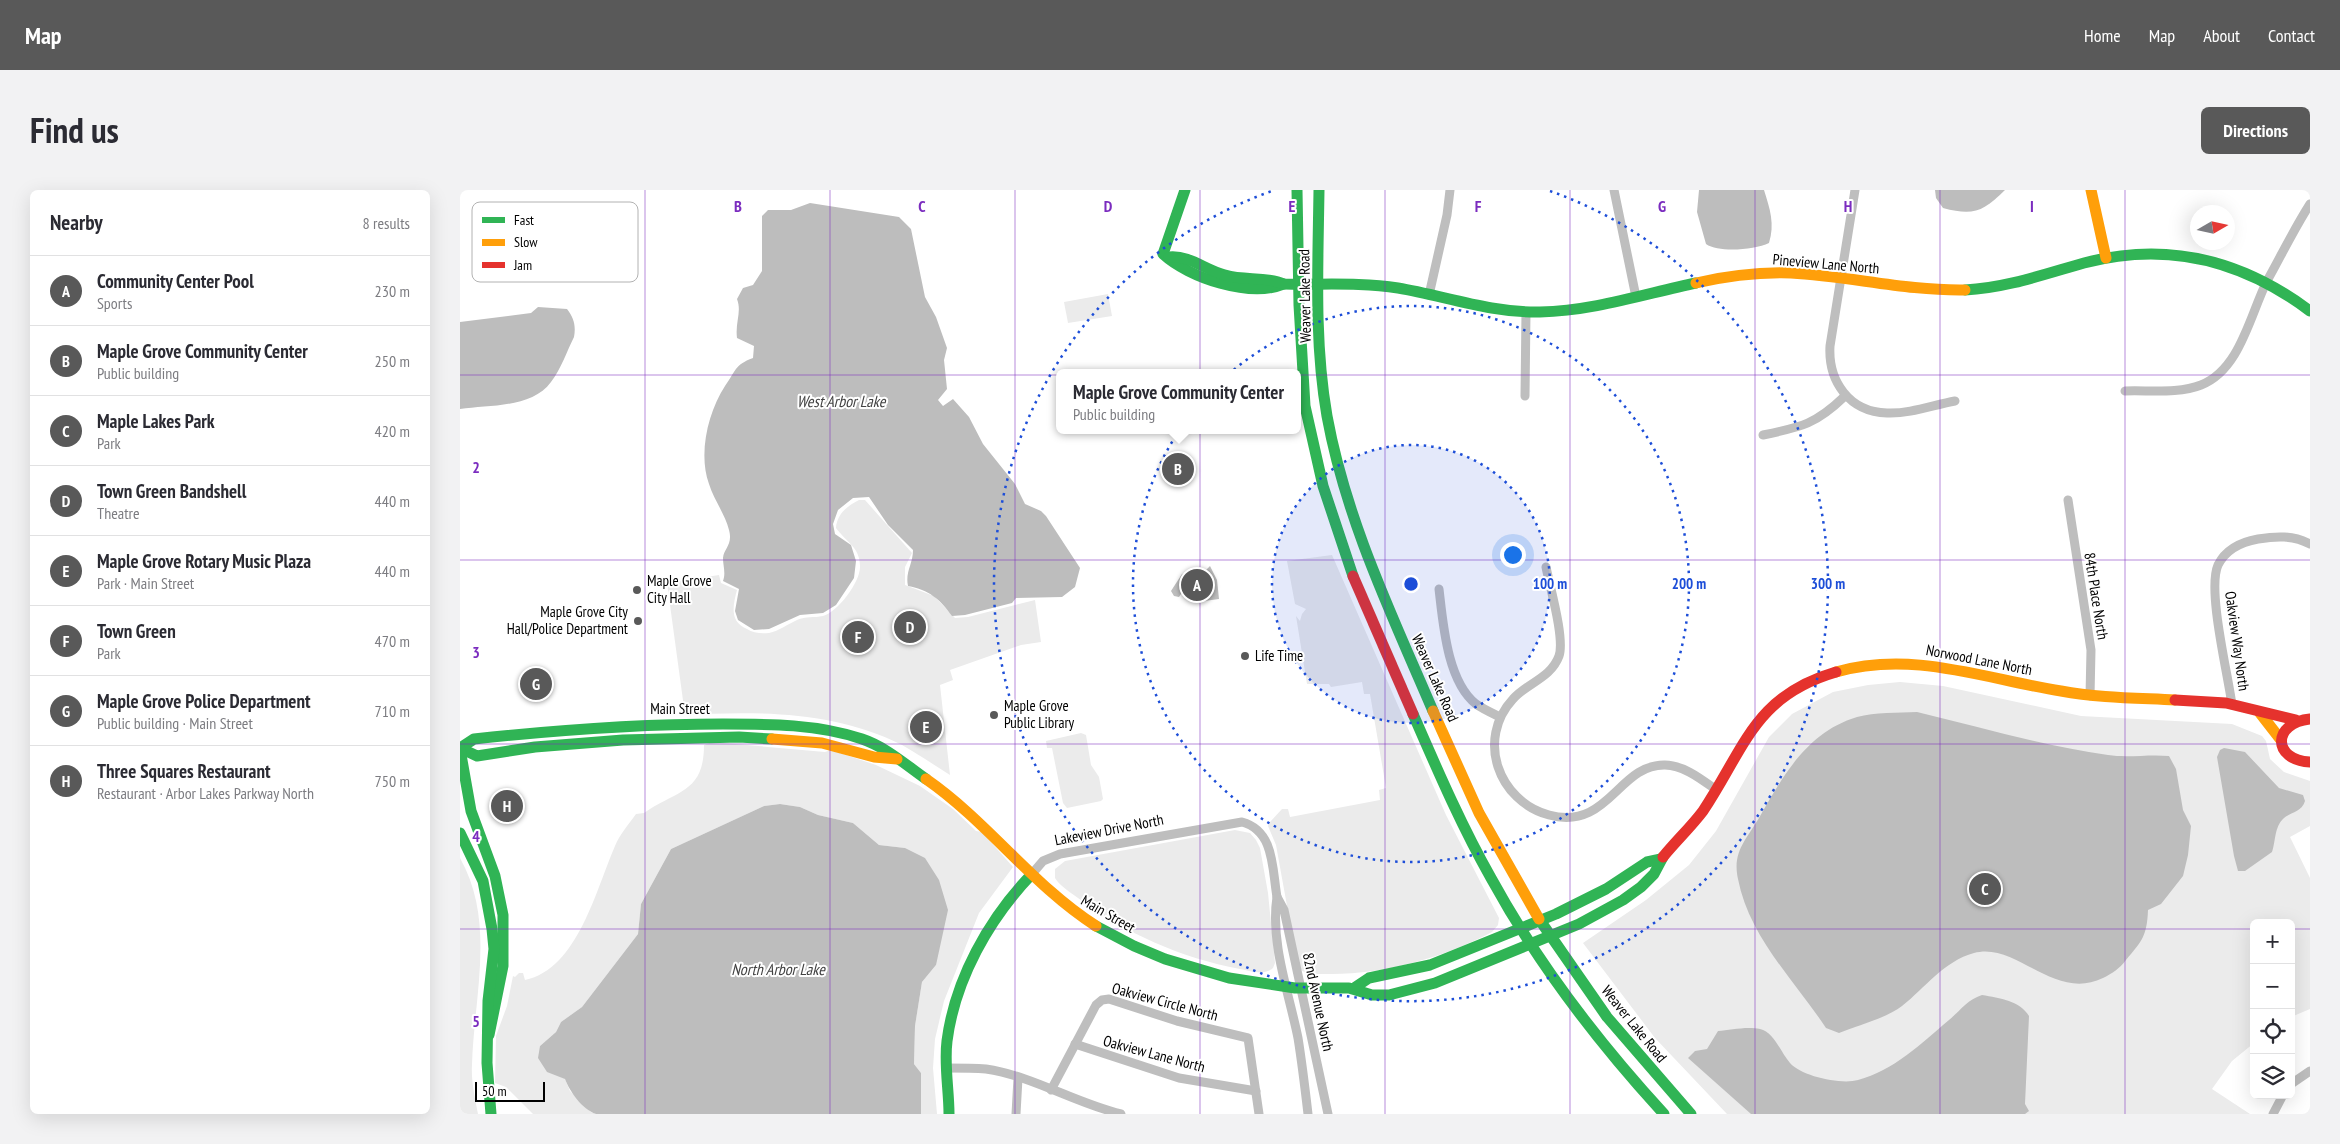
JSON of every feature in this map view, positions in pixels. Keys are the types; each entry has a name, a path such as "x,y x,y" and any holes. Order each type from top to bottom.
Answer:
{"street":[{"name":"Pineview Lane North","path":"1186,190 1166,255 1178,255 1226,276 1272,278 1284,284 1375,286 1526,312 1572,310 1732,276 1764,273 1840,278 1928,290 1967,290 1997,287 2106,258 2143,254 2193,258 2228,266 2267,283 2310,311"},
{"name":"Weaver Lake Road","path":"1297,190 1298,284 1306,414 1335,530 1385,651 1472,844 1532,945 1571,1001 1646,1095 1664,1114"},
{"name":"Weaver Lake Road","path":"1319,190 1321,350 1327,414 1353,520 1372,573 1475,804 1502,857 1551,937 1606,1016 1642,1061 1691,1114"},
{"path":"1429,295 1447,215 1450,190"},
{"path":"1614,190 1636,297"},
{"path":"1855,190 1840,278 1830,360 1833,375 1845,396 1860,407 1887,413 1901,413 1955,401"},
{"path":"2091,190 2106,258"},
{"path":"2125,391 2190,388 2217,376 2229,362 2239,345 2267,283 2310,204"},
{"path":"1525,396 1526,312"},
{"path":"1763,435 1808,425 1829,411 1845,396"},
{"name":"84th Place North","path":"2068,500 2091,650 2090,696"},
{"name":"Oakview Way North","path":"2232,705 2215,591 2218,566 2226,554 2237,545 2250,540 2279,536 2295,538 2310,544"},
{"path":"1546,567 1562,645 1560,655 1555,666 1513,698 1500,717 1494,739 1495,759 1500,777 1520,802 1552,816 1571,817 1600,808 1613,797 1632,775 1648,768 1665,765 1682,769 1715,789"},
{"path":"1439,589 1445,637 1452,664 1468,695 1476,704 1500,717"},
{"name":"Norwood Lane North","path":"1532,945 1620,901 1642,886 1656,872 1661,859 1693,825 1740,743 1760,716 1787,694 1803,684 1837,670 1898,663 1944,666 2090,696 2220,702 2260,713 2305,719"},
{"path":"2260,713 2281,740 2283,750 2289,758 2299,763 2310,762"},
{"path":"2281,740 2284,730 2305,719"},
{"name":"Main Street","path":"460,749 474,739 622,724 785,725 848,735 879,746 960,803 1046,890 1077,914 1143,950 1201,970 1287,988 1354,988 1373,995 1407,990 1434,983 1532,945"},
{"name":"Main Street","path":"460,749 477,756 535,747 623,740 739,736 822,744 874,757 897,759"},
{"path":"460,749 473,821 491,863 500,895 504,925 505,967 489,1035"},
{"name":"Lakeview Drive North","path":"949,1114 948,1040 955,1007 973,962 1000,910 1018,887 1043,861 1060,854 1208,827 1242,822 1250,824"},
{"name":"82nd Avenue North","path":"1250,824 1258,828 1267,840 1277,897 1275,912 1287,988 1298,1038 1308,1114"},
{"path":"460,833 483,880 492,929 494,949 488,1001 488,1088 492,1114"},
{"name":"Norwood Lane North","path":"1522,928 1581,903 1647,862 1661,859"},
{"name":"82nd Avenue North","path":"1277,897 1284,910 1328,1114"},
{"name":"Main Street","path":"1354,988 1370,978 1430,965 1522,928"},
{"name":"Oakview Circle North","path":"1051,1090 1096,1005 1102,1000 1109,999 1177,1021 1248,1038 1259,1114"},
{"name":"Oakview Lane North","path":"1075,1044 1179,1078 1256,1091"},
{"path":"947,1068 986,1069 1018,1078 1101,1109 1121,1114"},
{"path":"2295,1081 2310,1071"},
{"path":"1016,1114 1018,1078"},
{"path":"2273,1114 2281,1099"}],"shaded area":[{"path":"1108,294 1112,316 1068,323 1064,302"},
{"path":"859,500 865,500 912,553 905,567 905,585 934,596 955,618 968,617 1035,600 1041,642 1021,645 950,670 953,680 940,685 950,775 902,745 850,725 796,716 768,714 685,715 667,583 719,575 721,583 737,590 734,612 737,622 741,626 757,633 769,633 800,619 823,616 842,602 857,580 860,566 858,554 836,528 838,519 843,511"},
{"path":"1332,555 1446,815 1499,918 1498,925 1492,932 1453,950 1412,963 1369,972 1348,974 1317,974 1301,970 1293,939 1276,845 1268,826 1282,809 1288,809 1290,817 1380,800 1379,790 1386,788 1370,694 1364,694 1362,682 1331,687 1329,684 1307,684 1296,616 1300,621 1306,609 1295,604 1287,561"},
{"path":"1900,682 1943,686 2081,716 2232,724 2262,736 2266,741 2270,759 2284,772 2310,781 2310,826 2290,837 2310,878 2310,1009 2295,1015 2295,919 2250,919 2250,1046 2232,1061 2212,1089 2250,1114 1727,1114 1655,1038 1583,943 1646,900 1689,865 1716,831 1769,737 1792,714 1833,692 1868,685"},
{"path":"1081,733 1086,735 1091,765 1099,777 1103,799 1067,808 1063,803 1052,748 1047,748 1046,741"},
{"path":"712,742 825,752 831,750 876,765 920,786 953,809 976,831 982,832 1013,867 979,913 944,1001 935,1039 933,1068 937,1114 921,1114 921,1073 914,1064 915,1026 922,982 936,965 905,848 879,845 853,823 818,815 800,807 780,804 764,806 671,849 641,904 638,934 582,1007 561,1022 556,1032 540,1046 565,1079 570,1091 591,1112 596,1114 533,1114 506,1087 495,1083 496,1036 507,1006 513,976 515,977 519,973 523,973 525,980 543,973 559,960 572,944 583,925 619,837 636,814 644,813 694,782 703,761 704,745"},
{"path":"1235,830 1250,833 1260,848 1268,893 1275,963 1273,968 1266,972 1253,972 1218,964 1175,951 1154,942 1096,911 1065,889 1055,878 1055,869 1065,861"},
{"path":"460,858 471,882 480,933 479,986 472,1071 478,1114 460,1114"}],"water":[{"path":"1699,190 1764,190 1772,223 1769,243 1737,250 1719,249 1706,244 1697,212"},
{"path":"1935,190 2005,190 1984,207 1970,212 1962,212 1943,208 1936,198"},
{"name":"West Arbor Lake","path":"810,203 899,217 911,229 925,297 936,317 947,348 944,360 947,389 938,400 943,406 953,399 969,417 983,444 1015,484 1025,504 1041,511 1046,516 1080,568 1075,587 1062,597 1016,598 1012,603 965,615 952,616 933,596 908,586 907,581 913,550 888,525 869,497 853,498 838,510 833,524 835,534 851,545 856,561 854,578 836,605 823,613 800,615 769,629 754,630 738,620 735,611 739,589 723,581 723,558 730,535 727,524 711,490 706,472 704,460 707,433 714,408 725,386 742,363 753,358 754,346 737,338 739,308 737,299 743,288 753,285 762,271 762,216 768,210 791,210"},
{"path":"538,307 567,309 575,326 574,337 555,377 543,390 533,397 522,401 497,406 460,409 460,322 531,313"},
{"path":"1210,566 1217,580 1219,599 1197,602 1196,599 1188,600 1186,591 1183,591 1179,597 1174,596 1171,591 1182,574 1190,573 1197,579"},
{"path":"1917,712 2084,751 2116,756 2169,756 2176,769 2183,810 2191,826 2188,855 2183,876 2161,904 2148,910 2145,932 2136,948 2118,968 2103,978 2085,983 2068,983 2005,955 1990,952 1974,953 1953,962 1896,1010 1839,1033 1826,1028 1763,939 1752,920 1744,900 1738,879 1737,861 1741,847 1777,787 1798,757 1810,744 1839,724 1857,717 1879,713"},
{"path":"2224,748 2245,752 2279,788 2303,795 2305,801 2299,810 2284,818 2278,826 2272,852 2245,871 2238,871 2234,856 2217,757 2220,750"},
{"name":"North Arbor Lake","path":"780,804 800,807 818,815 853,823 879,845 905,848 925,858 939,880 948,910 936,965 922,982 915,1026 914,1064 921,1073 921,1114 596,1114 591,1112 577,1100 565,1079 547,1072 538,1058 540,1046 556,1032 561,1022 582,1007 638,934 641,904 671,849 764,806"},
{"path":"1982,995 2015,1004 2029,1016 2025,1104 2029,1111 2025,1114 1751,1114 1688,1058 1695,1051 1707,1049 1718,1031 1755,1028 1769,1034 1795,1068 1832,1080 1858,1080 1871,1076 1895,1063 1928,1038 1968,1002"}],"traffic: fast":[{"path":"1185,190 1163,254 1188,271 1220,283 1254,289 1270,288 1284,284"},
{"path":"1297,190 1299,305 1305,406 1323,486 1353,576"},
{"path":"1319,190 1318,332 1323,388 1335,455 1358,530 1386,603 1433,711"},
{"path":"1965,290 2010,283 2084,263 2115,257 2145,254 2174,255 2203,260 2258,279 2284,293 2310,311"},
{"path":"1169,257 1191,260 1218,273 1232,277 1270,280 1284,284 1384,286 1416,291 1486,307 1522,312 1579,309 1696,283"},
{"path":"1413,714 1470,838 1509,910 1570,1001 1616,1059 1664,1114"},
{"path":"460,748 474,739 598,728 692,724 794,726 828,730 871,742 896,757 926,779"},
{"path":"460,748 477,756 535,747 623,740 739,737 772,739"},
{"path":"460,749 471,811 495,876 503,915 503,966 489,1035"},
{"path":"460,833 483,881 492,929 494,949 488,1001 487,1063 491,1114"},
{"path":"1096,926 1134,946 1165,959 1229,978 1295,988 1349,988 1372,995 1389,995 1435,983 1579,924 1623,900 1641,887 1654,874 1663,857"},
{"path":"1354,988 1369,978 1430,965 1556,914 1606,889 1647,862 1661,859"},
{"path":"949,1114 946,1050 951,1018 958,995 976,951 988,931 1001,911 1031,875"},
{"path":"1539,919 1607,1017 1691,1114"}],"traffic: slow":[{"path":"2091,190 2106,258"},
{"path":"1696,283 1743,275 1791,273 1899,286 1965,290"},
{"path":"1836,672 1865,666 1921,665 2075,693 2175,700"},
{"path":"1433,711 1479,813 1539,919"},
{"path":"2260,713 2281,740"},
{"path":"772,739 822,743 874,757 897,759"},
{"path":"926,779 970,814 1051,892 1096,926"}],"traffic: jam":[{"path":"1353,576 1413,714"},
{"path":"1663,857 1703,811 1754,727 1769,710 1787,695 1808,682 1836,672"},
{"path":"2175,700 2226,703 2296,720"},
{"path":"2310,719 2289,727 2283,734 2281,741 2283,749 2289,755 2298,760 2310,762"}],"place":[{"name":"Maple Grove Community Center","path":"1178,469"},
{"name":"Community Center Pool","path":"1197,585"},
{"name":"Maple Grove City Hall","path":"637,590"},
{"name":"Maple Grove City Hall/Police Department","path":"638,621"},
{"name":"Town Green Bandshell","path":"910,627"},
{"name":"Town Green","path":"858,637"},
{"name":"Life Time","path":"1245,656"},
{"name":"Maple Grove Police Department","path":"536,684"},
{"name":"Maple Grove Public Library","path":"994,715"},
{"name":"Maple Grove Rotary Music Plaza","path":"926,727"},
{"name":"Three Squares Restaurant","path":"507,806"},
{"name":"Maple Lakes Park","path":"1985,889"}]}
